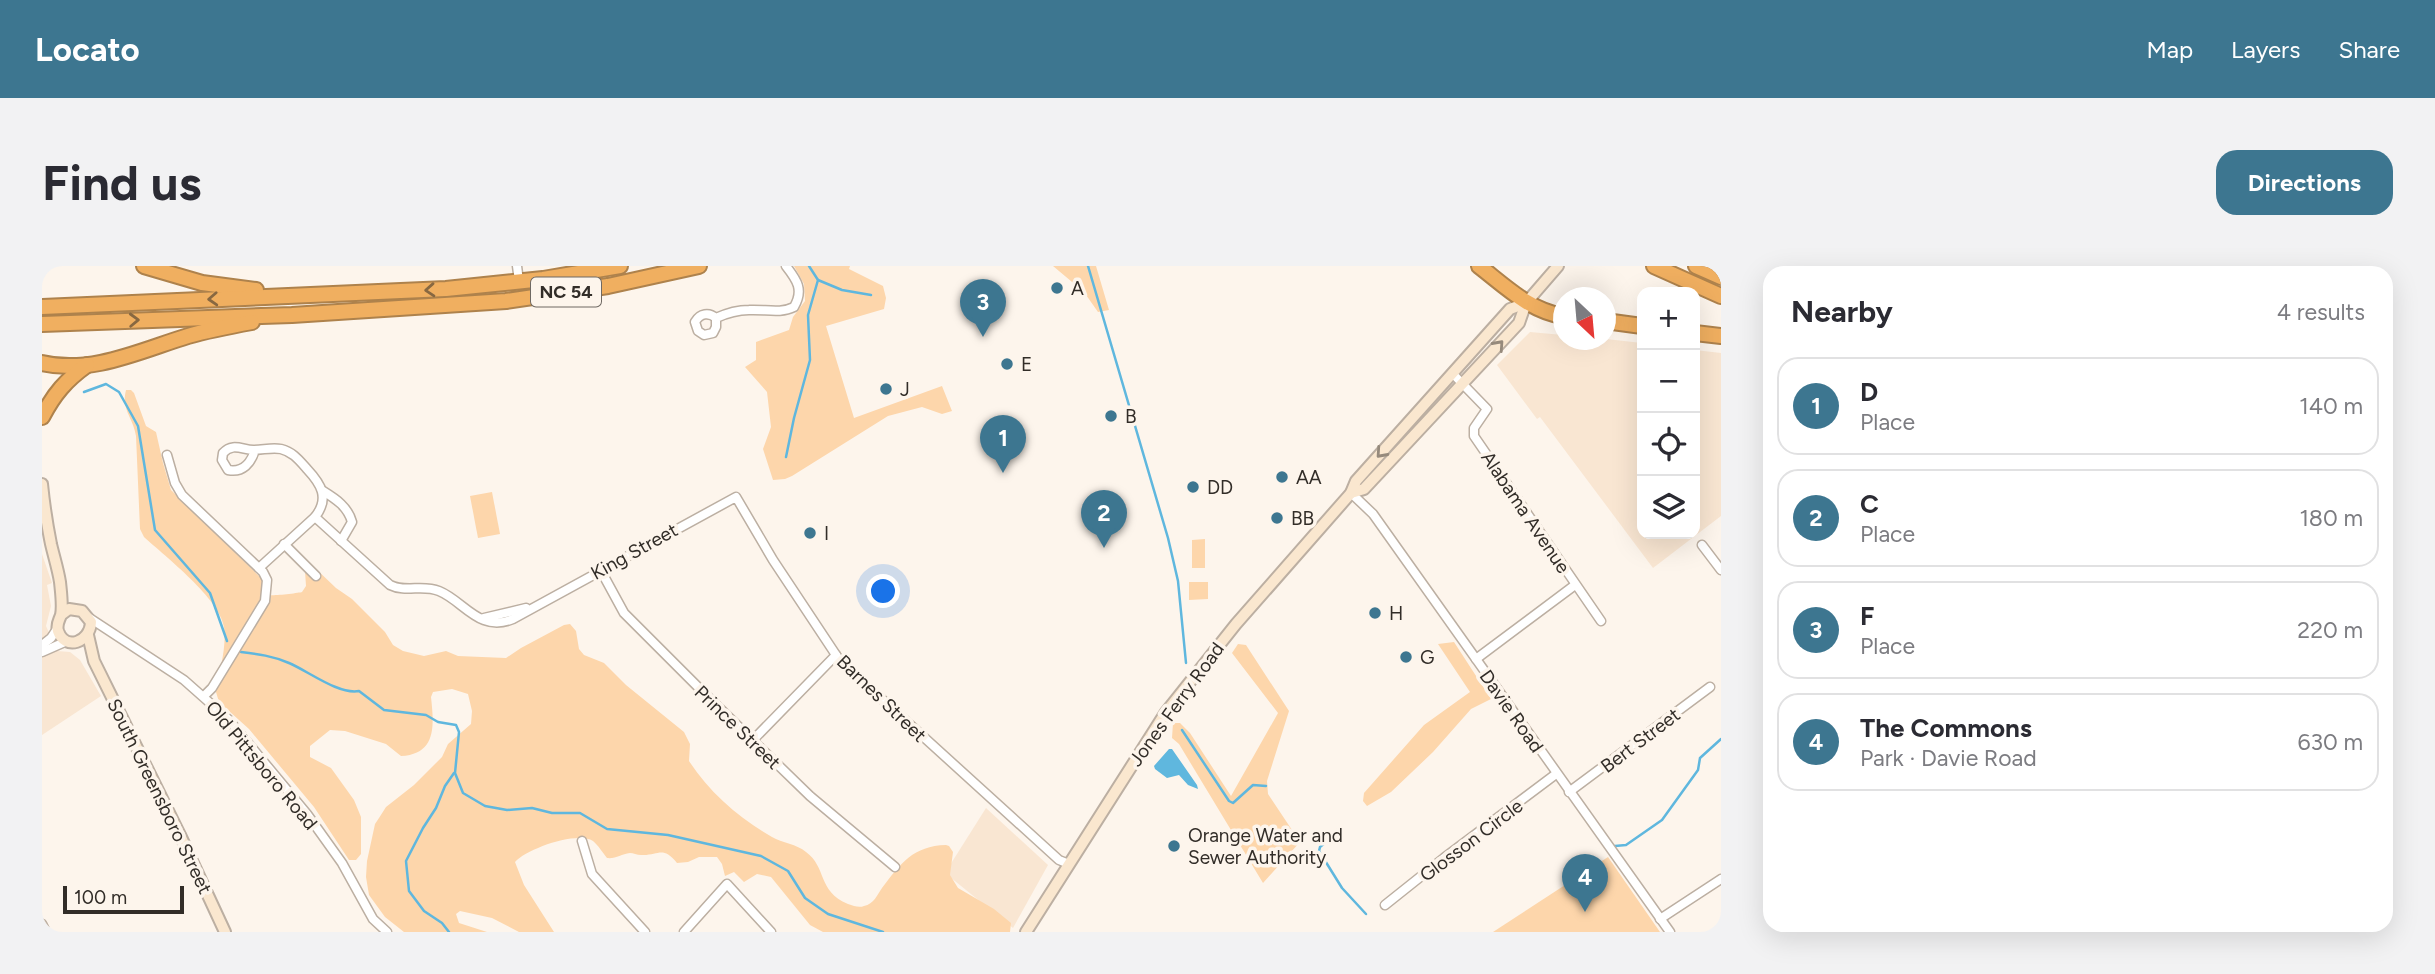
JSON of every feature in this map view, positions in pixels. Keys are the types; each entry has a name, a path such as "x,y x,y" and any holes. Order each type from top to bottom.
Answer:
{"highway":[{"path":"144,266 202,282 306,295"},
{"name":"NC 54","path":"42,307 446,289 620,266"},
{"path":"528,298 545,288 615,273 634,266"},
{"name":"NC 54","path":"42,324 431,307 528,298 608,286 699,266"},
{"path":"1479,266 1526,303 1553,314"},
{"path":"1654,266 1721,296"},
{"path":"1696,266 1721,277"},
{"path":"431,307 506,292 519,281"},
{"path":"42,363 61,367 88,364 210,330 292,314"},
{"path":"1616,322 1637,325"},
{"path":"1700,334 1721,336"},
{"path":"42,417 52,396 67,379 88,364"}],"main road":[{"name":"Jones Ferry Road","path":"1351,493 1364,489 1464,384 1519,323 1526,303 1558,266"},
{"name":"Jones Ferry Road","path":"1026,932 1146,741 1204,662 1351,493 1356,481 1452,373 1510,309 1526,303"},
{"path":"42,484 45,514 60,581 61,615 57,629 61,637 69,641 80,641 88,634 91,622 89,617 78,609 60,581"},
{"path":"61,615 69,609 78,609"},
{"name":"South Greensboro Street","path":"88,634 94,661 225,932"},
{"name":"South Greensboro Street","path":"69,641 94,661"}],"street":[{"path":"517,266 519,281"},
{"path":"716,317 734,312 782,311 794,307 799,286 786,266"},
{"name":"Alabama Avenue","path":"1452,373 1487,409 1474,428 1474,436 1601,621"},
{"path":"255,450 274,448 289,452 317,479 323,491 323,503 315,517 260,568"},
{"path":"167,455 175,483 182,495 260,568 267,580 265,601 212,688 204,696"},
{"path":"315,517 341,541 352,522 350,513 323,491"},
{"name":"Davie Road","path":"1351,493 1373,514 1670,932"},
{"name":"King Street","path":"341,541 390,584 405,590 424,588 438,591 481,619 534,607 736,497"},
{"name":"Barnes Street","path":"736,497 773,560 836,655 863,684 1059,860 1069,864"},
{"path":"284,544 316,576"},
{"path":"1702,545 1721,570"},
{"name":"Prince Street","path":"600,569 624,613 810,796 895,867"},
{"path":"1476,659 1576,585"},
{"name":"Old Pittsboro Road","path":"89,617 204,696 228,719 307,814 342,863 373,919 387,932"},
{"path":"42,645 57,629"},
{"path":"88,634 105,629"},
{"path":"42,652 69,641"},
{"path":"752,741 836,655"},
{"name":"Bert Street","path":"1569,792 1710,687"},
{"name":"Glosson Circle","path":"1385,905 1556,774"},
{"path":"582,841 592,874 645,932"},
{"path":"1660,919 1721,879"},
{"path":"684,932 727,884 771,932"},
{"path":"42,924 46,932"}],"shaded area":[{"path":"794,266 850,266 849,269 883,286 886,298 884,309 826,326 854,418 942,386 952,411 942,414 922,407 888,416 792,476 773,480 763,449 771,427 767,392 745,367 756,360 756,342 789,330 793,317 805,301 804,284"},
{"path":"1053,266 1096,266 1109,310 1098,312 1084,292"},
{"path":"1530,332 1553,334 1553,350 1616,350 1616,340 1637,342 1637,539 1691,539 1653,568 1540,417 1537,419 1497,365"},
{"path":"1700,351 1721,353 1721,516 1700,532"},
{"path":"126,390 134,393 146,426 156,432 171,490 260,577 270,595 302,592 306,586 305,571 313,566 352,599 385,632 393,645 403,651 424,656 446,651 458,656 506,658 570,624 576,631 579,649 584,655 604,663 626,685 684,732 690,744 689,761 716,794 760,830 798,847 813,858 827,886 838,899 856,906 867,905 875,899 895,871 916,852 946,845 953,852 950,875 958,888 994,909 1011,923 1010,932 823,932 810,925 771,877 757,874 744,882 734,872 725,876 717,857 699,857 677,863 664,853 630,853 607,858 593,841 575,838 540,847 515,862 524,885 554,932 519,932 492,918 460,911 456,914 459,923 487,932 404,932 385,917 369,895 367,861 375,824 386,807 414,785 442,757 448,744 471,724 472,711 468,694 452,689 433,692 431,736 421,750 413,754 401,756 386,744 345,731 330,730 310,746 310,757 331,768 354,800 361,817 361,854 356,860 349,860 314,807 249,729 219,702 216,692 225,635 220,616 203,591 144,537 140,529 136,436 126,408"},
{"path":"492,492 500,534 478,538 470,496"},
{"path":"1205,539 1205,568 1192,568 1192,540"},
{"path":"42,554 52,583 47,585 51,606 46,626 57,651 70,652 80,660 101,696 42,735"},
{"path":"1189,582 1208,582 1208,599 1189,600"},
{"path":"1454,642 1491,699 1471,709 1433,752 1391,792 1367,806 1363,801 1364,793 1424,725 1470,692 1438,644"},
{"path":"1238,644 1246,645 1289,711 1267,781 1268,794 1300,842 1263,883 1179,744 1172,738 1173,723 1180,723 1190,733 1231,796 1278,713 1232,653"},
{"path":"986,808 1048,865 1013,928 945,873"},
{"path":"1608,857 1660,932 1493,932"}],"water":[{"path":"1172,749 1198,789 1188,785 1179,775 1167,778 1155,769 1154,766"}],"waterway":[{"path":"786,457 810,360 808,315 818,280 809,266"},
{"path":"1088,266 1168,538 1178,581 1186,663"},
{"path":"818,280 842,290 871,295"},
{"path":"84,392 106,384 119,392 138,426 155,530 210,593 227,641"},
{"path":"241,652 277,659 333,686 359,691 384,710 426,715 438,722 456,725 459,732 455,773 463,793 485,806 507,810 532,808 552,813 580,813 607,829 668,835 761,856 788,871 805,898 828,914 883,932"},
{"path":"1182,730 1229,801 1233,803 1253,785 1266,786"},
{"path":"1615,846 1626,845 1662,820 1698,770 1700,758 1721,739"},
{"path":"449,932 442,923 424,911 409,891 406,861 454,773"},
{"path":"1337,830 1319,851 1342,888 1366,914"}],"place":[{"name":"A","path":"1057,288"},
{"name":"F","path":"983,337"},
{"name":"E","path":"1007,364"},
{"name":"J","path":"886,389"},
{"name":"B","path":"1111,416"},
{"name":"D","path":"1003,473"},
{"name":"AA","path":"1282,477"},
{"name":"DD","path":"1193,487"},
{"name":"BB","path":"1277,518"},
{"name":"I","path":"810,533"},
{"name":"C","path":"1104,548"},
{"name":"H","path":"1375,613"},
{"name":"G","path":"1406,657"},
{"name":"Orange Water and Sewer Authority","path":"1174,846"},
{"name":"The Commons","path":"1585,912"}]}
